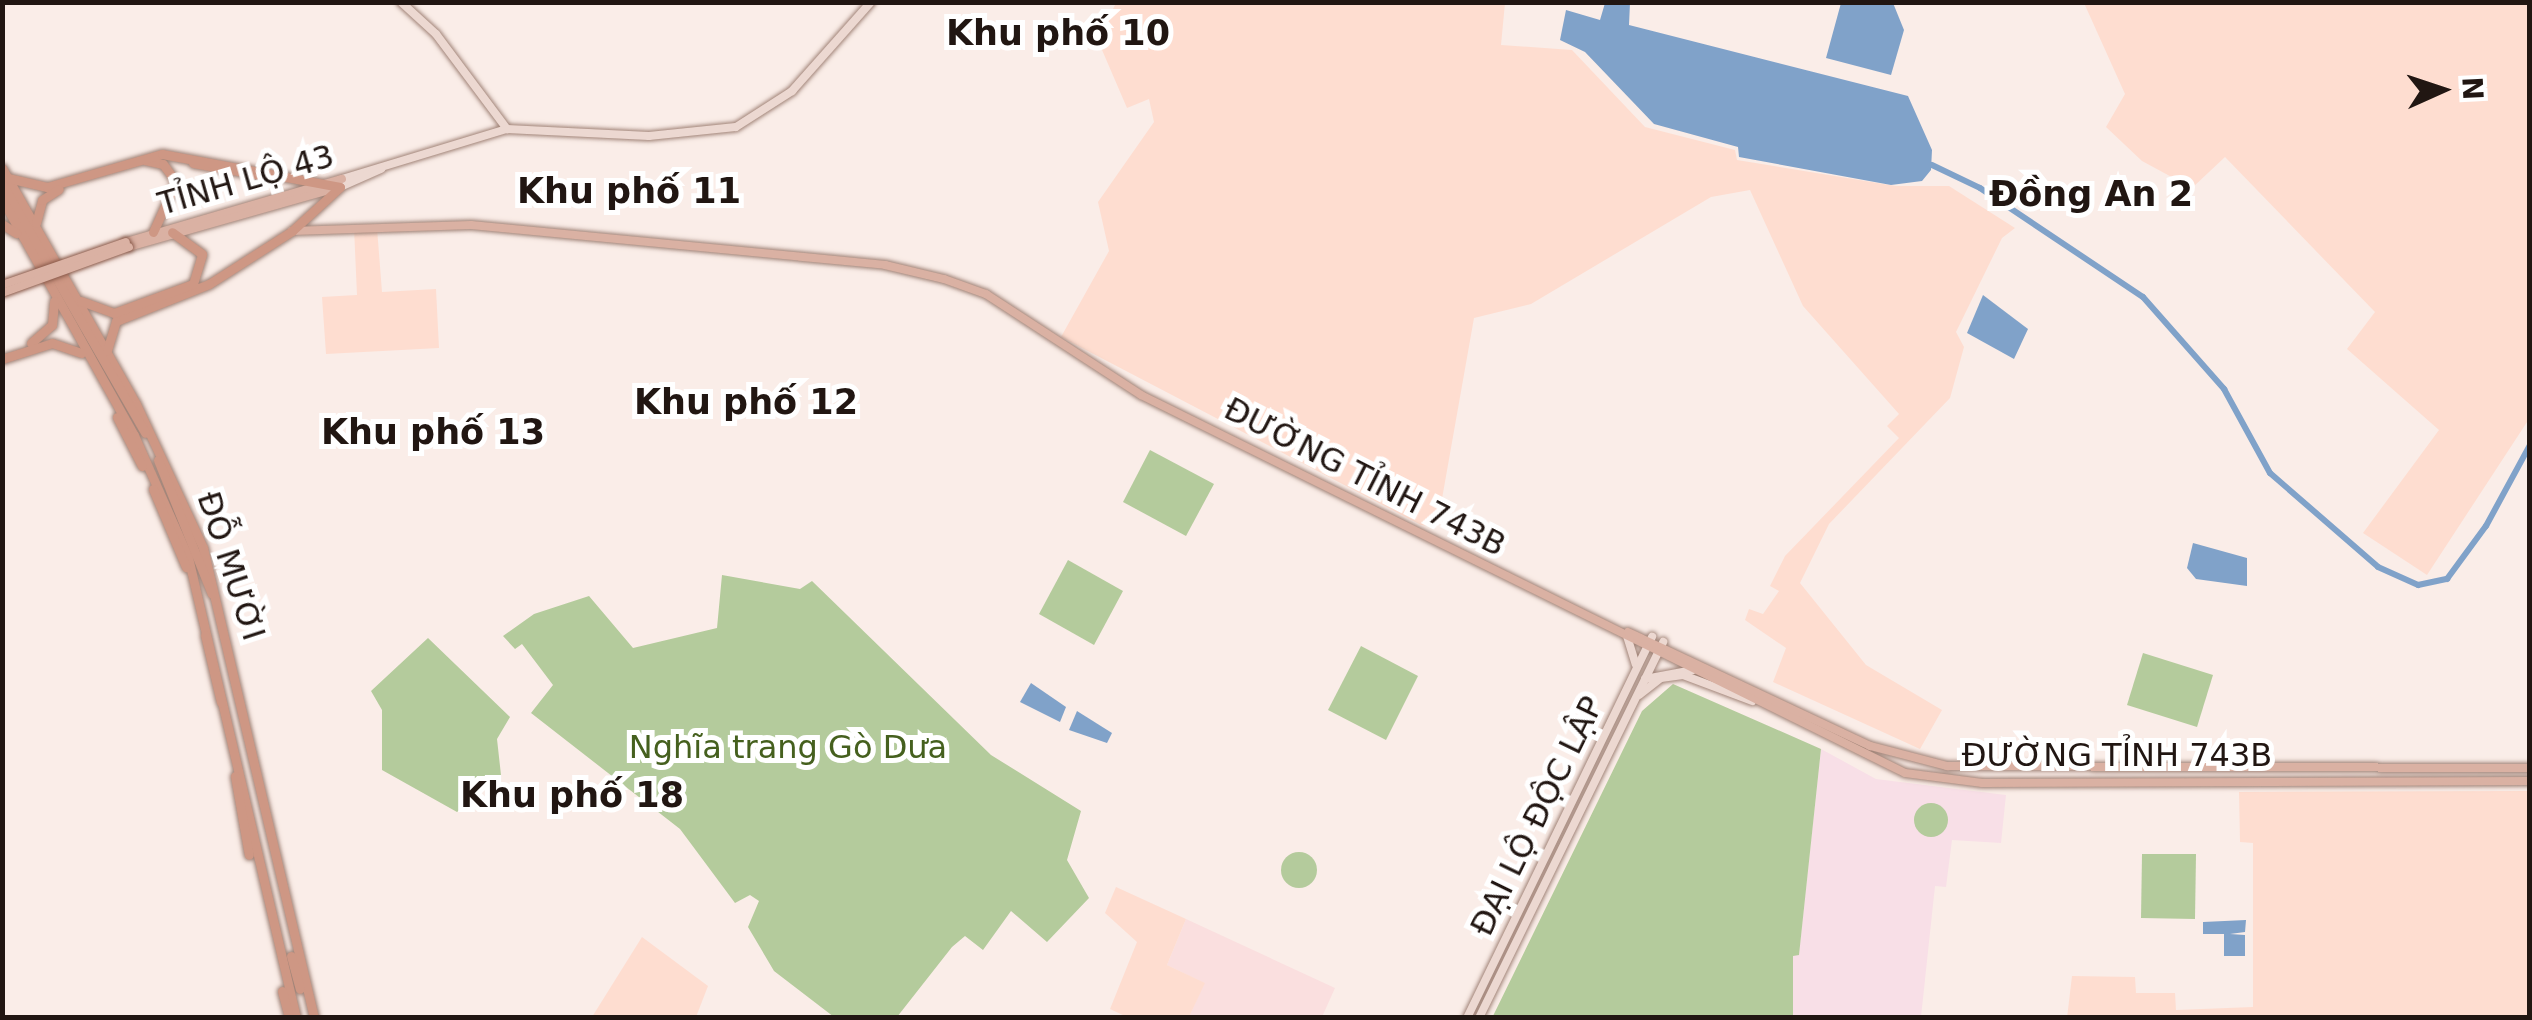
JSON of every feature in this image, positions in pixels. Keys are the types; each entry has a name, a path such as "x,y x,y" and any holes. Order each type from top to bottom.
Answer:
{"highway":[{"path":"6,181 47,187 162,154 333,185"},
{"path":"153,232 176,188 156,161"},
{"path":"33,238 48,194 116,167 156,161 333,185"},
{"name":"ĐỖ MƯỜI","path":"2,168 33,238 106,358"},
{"name":"ĐỖ MƯỜI","path":"6,181 36,222 80,300 204,548 237,677 311,1018"},
{"path":"106,358 116,321 231,270 292,230 333,185"},
{"path":"312,194 316,207"},
{"name":"ĐỖ MƯỜI","path":"2,199 134,435 188,557 292,1018"},
{"name":"ĐỖ MƯỜI","path":"2,209 81,353 187,570 292,1018"},
{"path":"2,224 16,233"},
{"path":"172,232 202,254 193,284"},
{"path":"63,290 114,314 231,270"},
{"path":"5,358 48,332 54,301"},
{"path":"5,358 52,343 81,353"}],"main road":[{"path":"401,2 436,34 507,129"},
{"name":"TỈNH LỘ 43","path":"127,245 153,232 333,185 507,129 649,136 736,127 792,90 872,2"},
{"name":"TỈNH LỘ 43","path":"127,245 333,185"},
{"path":"307,216 314,230"},
{"name":"ĐƯỜNG TỈNH 743B","path":"292,230 471,225 904,268 986,294 1141,395 1620,630 1650,642 1662,642 1896,754 1974,769 2530,768"},
{"path":"2,285 127,245"},
{"path":"2,292 127,245"},
{"path":"1620,630 1636,652 1635,672"},
{"name":"ĐƯỜNG TỈNH 743B","path":"1650,642 1658,651 1752,701 1906,773 1982,783 2530,781"},
{"name":"ĐẠI LỘ ĐỘC LẬP","path":"1467,1018 1650,642"},
{"name":"ĐẠI LỘ ĐỘC LẬP","path":"1479,1018 1662,642"},
{"path":"1644,679 1693,670"},
{"path":"1633,702 1655,680 1676,674 1752,701"},
{"path":"2095,782 2100,767"}],"shaded area":[{"path":"1116,3 1505,3 1501,45 1572,50 1645,127 1735,150 1737,160 1896,186 1949,186 2015,228 2002,238 1956,332 1964,347 1950,398 1829,524 1800,583 1866,665 1942,710 1920,749 1773,682 1786,648 1745,620 1749,609 1763,614 1779,591 1770,586 1785,556 1899,438 1887,426 1899,414 1803,306 1750,190 1711,197 1531,304 1474,318 1437,527 1421,525 1061,337 1109,251 1098,202 1154,122 1149,99 1127,108 1090,22 1110,15"},
{"path":"2084,3 2529,3 2529,419 2427,575 2363,533 2439,430 2347,349 2375,312 2225,157 2192,188 2142,161 2106,127 2125,94"},
{"path":"354,228 377,228 382,292 436,289 439,348 326,354 322,297 357,295"},
{"path":"1821,749 1876,779 2006,795 2001,843 1952,840 1946,887 1935,886 1921,1017 1793,1017 1793,955 1799,954"},
{"path":"2529,791 2529,1017 2067,1018 2072,976 2135,977 2136,993 2175,993 2176,1010 2253,1007 2253,843 2240,842 2239,792"},
{"path":"1116,887 1186,919 1167,965 1205,983 1189,1017 1127,1017 1110,1009 1137,942 1105,913"},
{"path":"1186,919 1335,988 1322,1017 1189,1017 1204,983 1167,965"},
{"path":"642,937 708,986 696,1017 592,1017"}],"green space":[{"path":"1150,450 1214,484 1186,536 1123,502"},
{"path":"1068,560 1123,591 1094,645 1039,614"},
{"name":"Nghĩa trang Gò Dưa","path":"722,575 800,589 812,581 991,755 1081,811 1067,860 1089,898 1047,942 1011,911 983,950 965,936 952,947 897,1017 834,1017 774,971 748,927 759,901 750,895 735,903 680,829 531,713 553,685 522,644 515,649 503,636 534,614 589,596 633,648 717,628"},
{"path":"428,638 510,717 497,739 501,775 457,812 382,770 382,710 371,691"},
{"path":"1361,646 1418,676 1386,740 1328,710"},
{"path":"2143,653 2213,675 2197,727 2127,705"},
{"path":"1673,684 1821,749 1799,955 1793,956 1793,1017 1492,1018 1642,711"},
{"path":"1931,803 1943,808 1948,820 1943,832 1931,837 1919,832 1914,820 1919,808"},
{"path":"1299,852 1312,857 1317,870 1312,883 1299,888 1286,883 1281,870 1286,857"},
{"path":"2142,854 2196,854 2195,919 2141,918"}],"water":[{"path":"1605,3 1630,3 1629,25 1908,96 1932,150 1931,170 1922,181 1891,185 1739,157 1738,147 1654,124 1585,52 1560,40 1566,10 1600,20"},
{"path":"1841,3 1893,3 1904,30 1891,75 1826,58"},
{"path":"1983,295 2028,329 2014,359 1967,333"},
{"path":"2193,543 2247,558 2247,586 2196,579 2187,568"},
{"path":"1031,683 1066,707 1060,722 1020,702"},
{"path":"1077,711 1112,733 1107,743 1069,730"},
{"path":"2246,920 2245,932 2230,934 2245,935 2245,956 2224,956 2224,934 2203,934 2203,922"}],"waterway":[{"path":"1932,165 1980,188 2143,297 2224,389 2270,473 2378,567 2418,585 2447,579 2486,526 2530,445"}],"district":[{"name":"Khu phố 10","path":"1058,33"},
{"name":"Khu phố 11","path":"629,191"},
{"name":"Đồng An 2","path":"2091,194"},
{"name":"Khu phố 12","path":"746,402"},
{"name":"Khu phố 13","path":"433,432"},
{"name":"Khu phố 18","path":"572,795"}]}
